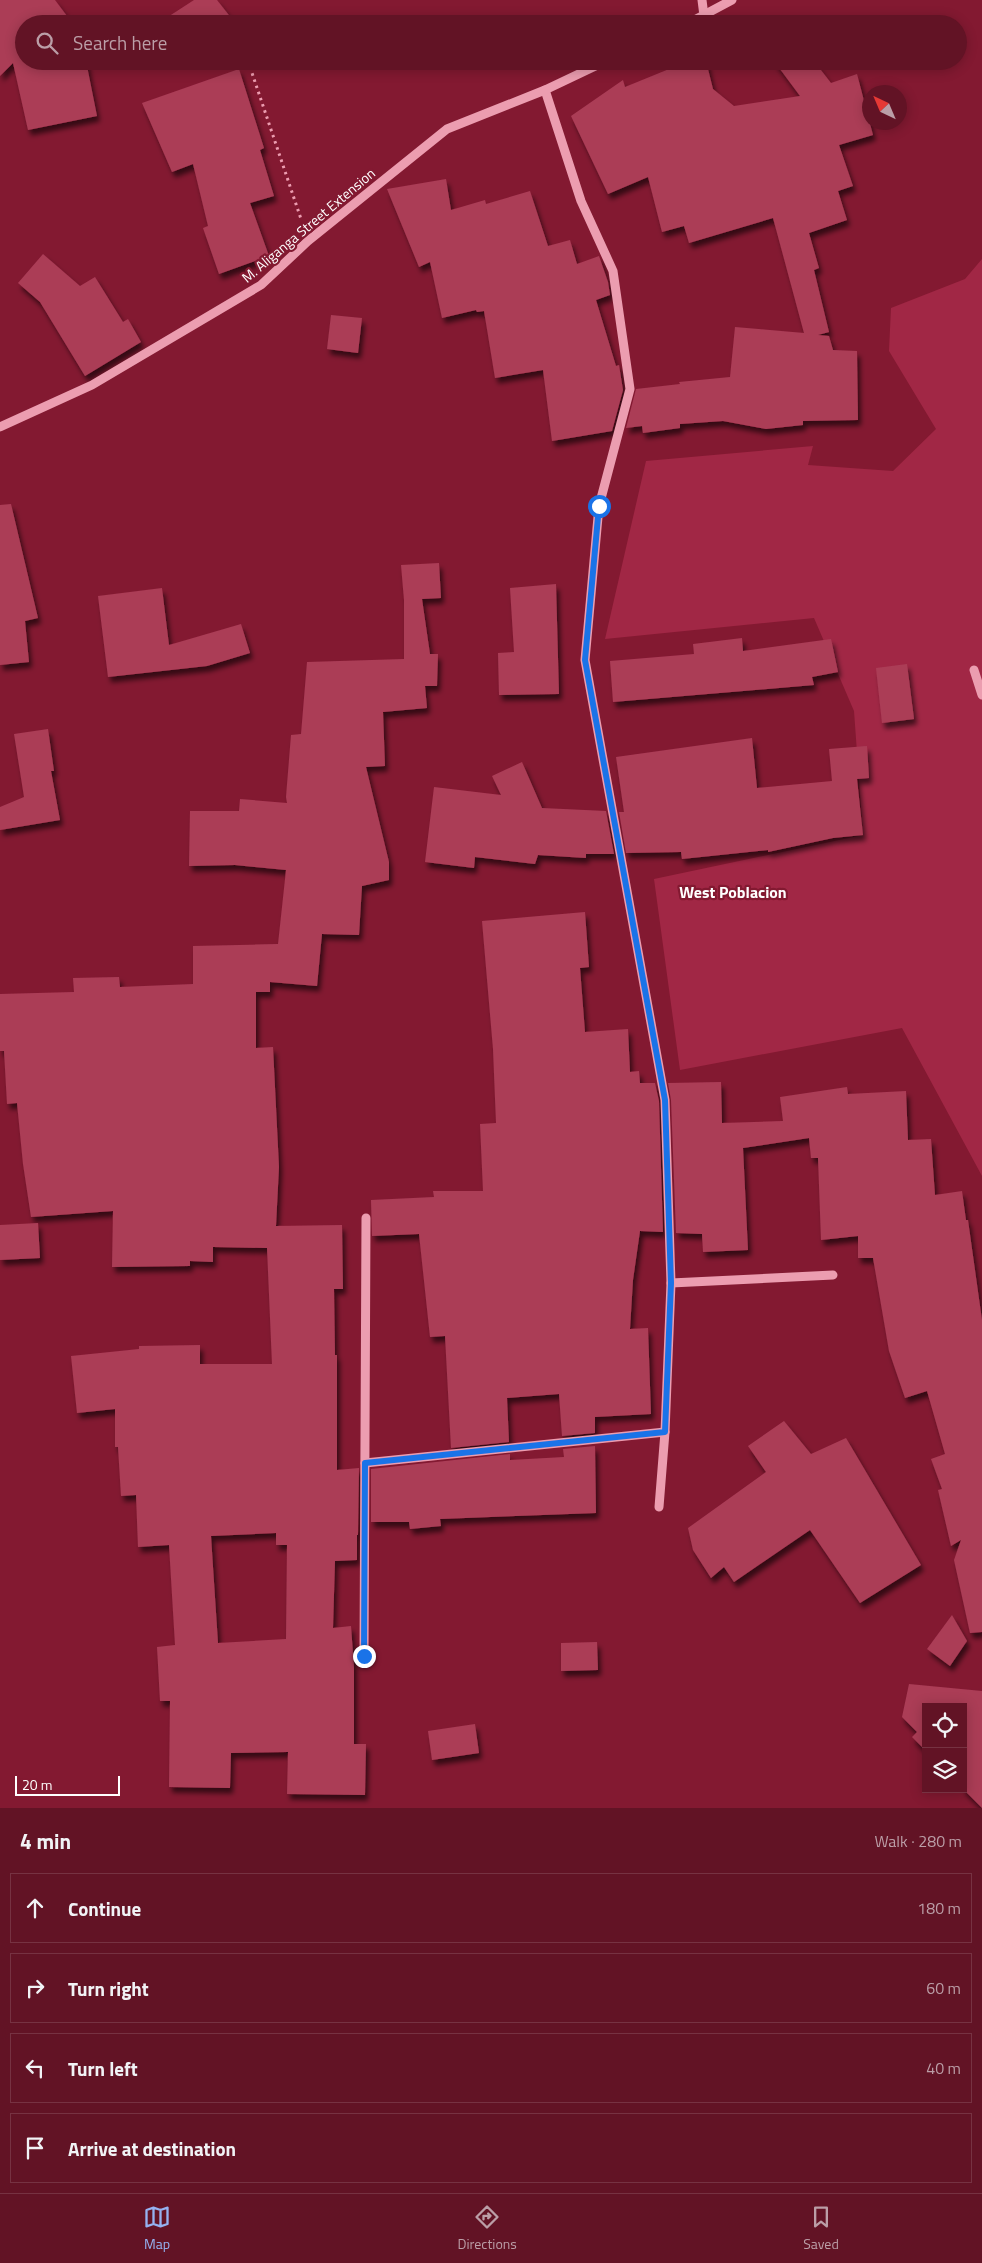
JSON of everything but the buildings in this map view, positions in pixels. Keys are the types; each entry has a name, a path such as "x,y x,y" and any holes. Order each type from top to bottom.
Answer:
{"street":[{"path":"702,0 704,15"},
{"path":"706,15 732,0"},
{"name":"M. Aliganga Street Extension","path":"0,427 92,385 261,285 308,241 447,130 545,90 587,70"},
{"path":"545,90 581,201 613,271 630,389 599,506 585,660 665,1100 671,1283 665,1432 659,1507"},
{"path":"974,670 982,695"},
{"path":"364,1656 366,1218"},
{"path":"671,1283 833,1275"},
{"path":"365,1463 665,1432"}],"path":[{"path":"251,70 308,241"}],"shaded area":[{"path":"982,259 982,1176 902,1028 680,1070 654,879 863,835 854,711 814,618 605,639 646,461 813,446 808,465 893,471 936,429 889,351 891,308 965,279"}],"district":[{"name":"West Poblacion","path":"733,892"}],"route":[{"path":"364,1656 365,1463 665,1432 671,1283 665,1100 585,660 599,506"}]}
